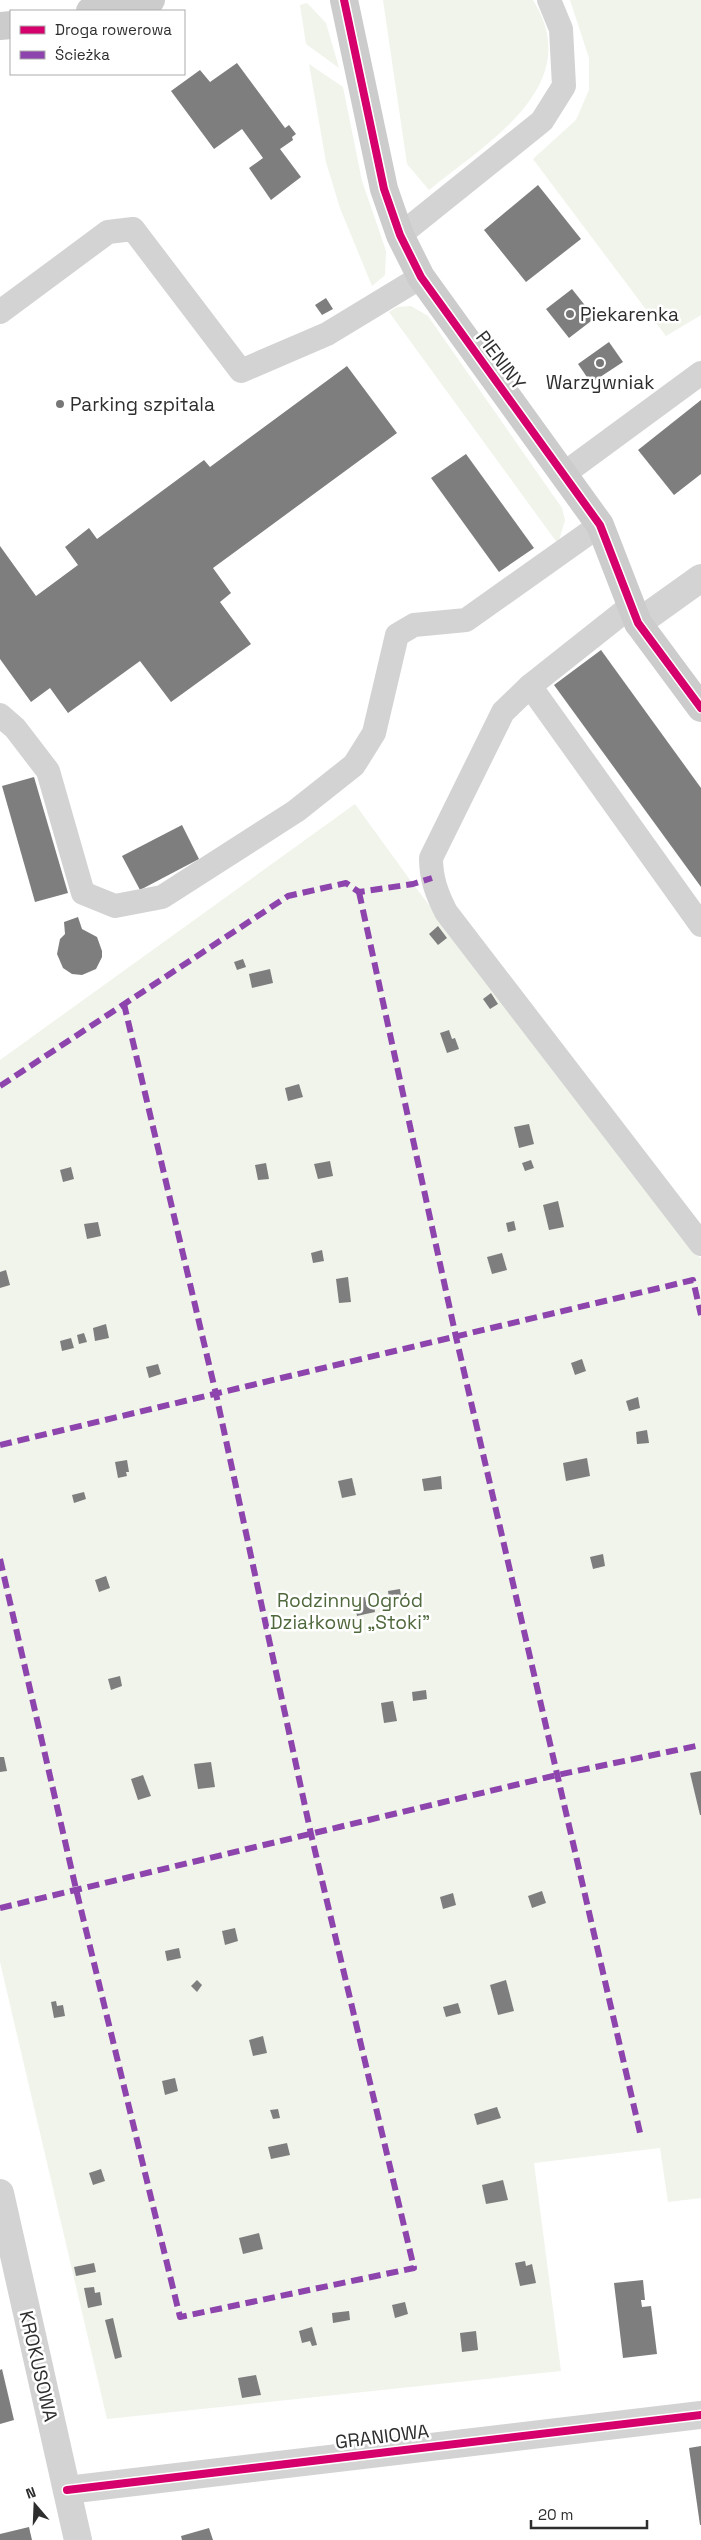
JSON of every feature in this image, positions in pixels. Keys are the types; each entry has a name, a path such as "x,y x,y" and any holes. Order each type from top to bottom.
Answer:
{"street":[{"path":"96,10 151,0"},
{"name":"PIENINY","path":"344,0 384,189 400,236 421,277 600,525 635,614 701,708"},
{"path":"635,614 701,578"},
{"name":"KROKUSOWA","path":"0,2193 78,2540"},
{"name":"GRANIOWA","path":"67,2490 701,2415"}],"lane":[{"path":"400,236 542,121 564,86 561,29 549,0"},
{"path":"0,312 108,232 133,229 241,371 327,334 421,277"},
{"path":"565,474 701,373"},
{"path":"0,715 15,728 48,771 83,893 115,906 162,898 296,811 354,765 374,733 397,635 414,625 466,620 600,525"},
{"path":"635,614 530,686 503,712 431,858 431,873 436,892 446,912 701,1244"},
{"path":"530,686 701,925"}],"green space":[{"path":"383,0 533,0 546,31 548,59 539,86 523,110 477,153 429,190 407,164"},
{"path":"570,0 701,0 701,315 666,336 533,159 576,120 589,90 589,58"},
{"path":"307,3 326,23 339,68 306,44 300,5"},
{"path":"309,64 343,87 362,181 386,251 385,275 372,286 340,208 326,162"},
{"path":"411,306 428,316 562,508 565,520 558,544 389,312 397,307"},
{"name":"Rodzinny Ogród Działkowy „Stoki”","path":"355,804 413,884 701,1259 701,2198 668,2202 660,2148 534,2163 561,2371 107,2419 0,1962 0,1060"}],"building":[{"path":"237,63 285,128 289,125 296,134 292,137 293,140 280,149 301,177 271,200 249,168 263,158 242,129 214,149 171,91 200,70 210,82"},
{"path":"538,185 581,239 526,282 484,230"},
{"name":"Piekarenka","path":"572,289 595,318 569,338 546,309"},
{"path":"326,298 333,309 322,315 315,305"},
{"name":"Warzywniak","path":"609,342 623,362 591,383 578,364"},
{"path":"347,366 397,433 213,568 231,593 220,602 251,644 171,702 140,661 68,713 50,688 31,702 0,659 0,546 36,596 78,565 65,547 89,528 97,539 204,460 210,467"},
{"path":"701,400 701,474 674,495 638,450"},
{"path":"466,454 534,548 499,572 431,478"},
{"path":"601,650 701,788 701,887 554,685"},
{"path":"34,777 68,893 35,902 2,786"},
{"path":"182,825 199,859 140,890 122,856"},
{"path":"78,917 82,929 97,937 102,951 102,957 96,969 82,975 72,974 63,968 57,954 60,939 65,934 64,922"},
{"path":"438,926 447,938 438,945 429,934"},
{"path":"243,959 246,967 237,970 234,962"},
{"path":"270,969 273,983 252,988 249,974"},
{"path":"491,993 498,1004 490,1009 483,999"},
{"path":"449,1030 452,1039 455,1038 459,1049 447,1053 440,1033"},
{"path":"299,1084 303,1097 288,1101 285,1088"},
{"path":"529,1124 534,1144 519,1148 514,1127"},
{"path":"531,1160 534,1168 525,1171 522,1163"},
{"path":"330,1161 333,1176 318,1179 314,1164"},
{"path":"266,1163 269,1179 258,1180 255,1165"},
{"path":"71,1167 74,1179 63,1182 60,1170"},
{"path":"558,1201 564,1227 549,1230 543,1205"},
{"path":"514,1221 516,1230 508,1232 506,1223"},
{"path":"98,1222 101,1236 87,1239 84,1224"},
{"path":"322,1250 324,1261 313,1263 311,1253"},
{"path":"502,1253 507,1270 492,1274 487,1257"},
{"path":"6,1270 10,1285 0,1288 0,1272"},
{"path":"348,1277 351,1302 339,1303 336,1279"},
{"path":"106,1324 109,1338 95,1341 93,1328"},
{"path":"84,1333 87,1342 79,1344 77,1335"},
{"path":"71,1338 74,1348 62,1351 60,1341"},
{"path":"582,1359 586,1371 575,1375 571,1363"},
{"path":"158,1364 161,1374 149,1378 146,1367"},
{"path":"638,1397 640,1408 629,1411 626,1401"},
{"path":"647,1430 649,1443 637,1444 636,1432"},
{"path":"587,1458 590,1476 566,1481 563,1463"},
{"path":"127,1460 129,1472 126,1472 127,1476 118,1478 115,1462"},
{"path":"441,1476 442,1489 424,1491 422,1479"},
{"path":"352,1478 356,1495 342,1498 338,1481"},
{"path":"84,1492 86,1499 74,1503 72,1495"},
{"path":"603,1554 605,1566 593,1569 590,1557"},
{"path":"106,1576 110,1588 99,1592 95,1580"},
{"path":"400,1589 402,1603 390,1605 388,1591"},
{"path":"365,1597 367,1607 374,1605 375,1612 357,1616 355,1606 362,1605 360,1598"},
{"path":"120,1676 122,1686 111,1690 108,1679"},
{"path":"426,1690 427,1699 413,1701 412,1692"},
{"path":"393,1701 397,1721 384,1723 381,1703"},
{"path":"0,1757 4,1757 7,1771 0,1772"},
{"path":"211,1762 215,1787 198,1789 194,1764"},
{"path":"701,1771 701,1815 700,1815 690,1773"},
{"path":"143,1775 151,1796 138,1800 131,1779"},
{"path":"542,1891 546,1903 532,1908 528,1896"},
{"path":"453,1893 456,1905 443,1909 440,1897"},
{"path":"235,1928 238,1941 225,1945 222,1931"},
{"path":"179,1948 181,1958 167,1961 165,1951"},
{"path":"197,1980 202,1985 197,1992 191,1986"},
{"path":"506,1980 514,2011 498,2015 490,1985"},
{"path":"56,2001 57,2006 63,2005 65,2016 54,2018 51,2002"},
{"path":"458,2003 461,2013 446,2017 443,2007"},
{"path":"263,2036 267,2053 253,2056 249,2040"},
{"path":"175,2078 178,2091 165,2095 162,2081"},
{"path":"497,2107 501,2118 477,2125 474,2114"},
{"path":"278,2109 280,2118 273,2119 270,2110"},
{"path":"287,2143 290,2155 271,2159 268,2147"},
{"path":"101,2169 105,2181 93,2185 89,2173"},
{"path":"503,2180 508,2200 486,2204 482,2185"},
{"path":"259,2233 263,2249 243,2254 239,2238"},
{"path":"525,2261 526,2266 532,2264 536,2283 520,2286 515,2263"},
{"path":"94,2263 96,2272 76,2276 74,2267"},
{"path":"643,2280 645,2300 641,2300 642,2307 651,2306 657,2354 623,2358 614,2283"},
{"path":"94,2287 95,2293 100,2292 102,2305 88,2308 84,2288"},
{"path":"405,2302 408,2314 395,2318 392,2305"},
{"path":"349,2311 350,2320 333,2323 332,2313"},
{"path":"113,2318 122,2357 115,2359 105,2320"},
{"path":"312,2327 317,2345 312,2346 310,2341 302,2343 299,2331"},
{"path":"476,2331 478,2350 462,2352 460,2333"},
{"path":"2,2369 14,2420 0,2424 0,2370"},
{"path":"256,2375 261,2395 242,2398 238,2378"},
{"path":"701,2446 701,2525 700,2525 689,2448"},
{"path":"29,2527 32,2540 0,2540 0,2534"},
{"path":"209,2528 213,2540 182,2540 181,2536"}],"marked path":[{"path":"0,1086 288,896 346,883 359,892 413,884 432,878"},
{"path":"359,892 456,1337 641,2137"},
{"path":"0,1559 76,1889 180,2317 414,2268 311,1834 216,1394 124,1004"},
{"path":"0,1445 693,1280 701,1315"},
{"path":"0,1908 557,1775 701,1745"}],"cycle path":[{"path":"344,0 384,189 400,235 421,277 600,525 638,623 701,708"},
{"path":"67,2490 701,2415"}],"place":[{"name":"Piekarenka","path":"570,314"},
{"name":"Warzywniak","path":"600,363"},
{"name":"Parking szpitala","path":"60,404"}]}
